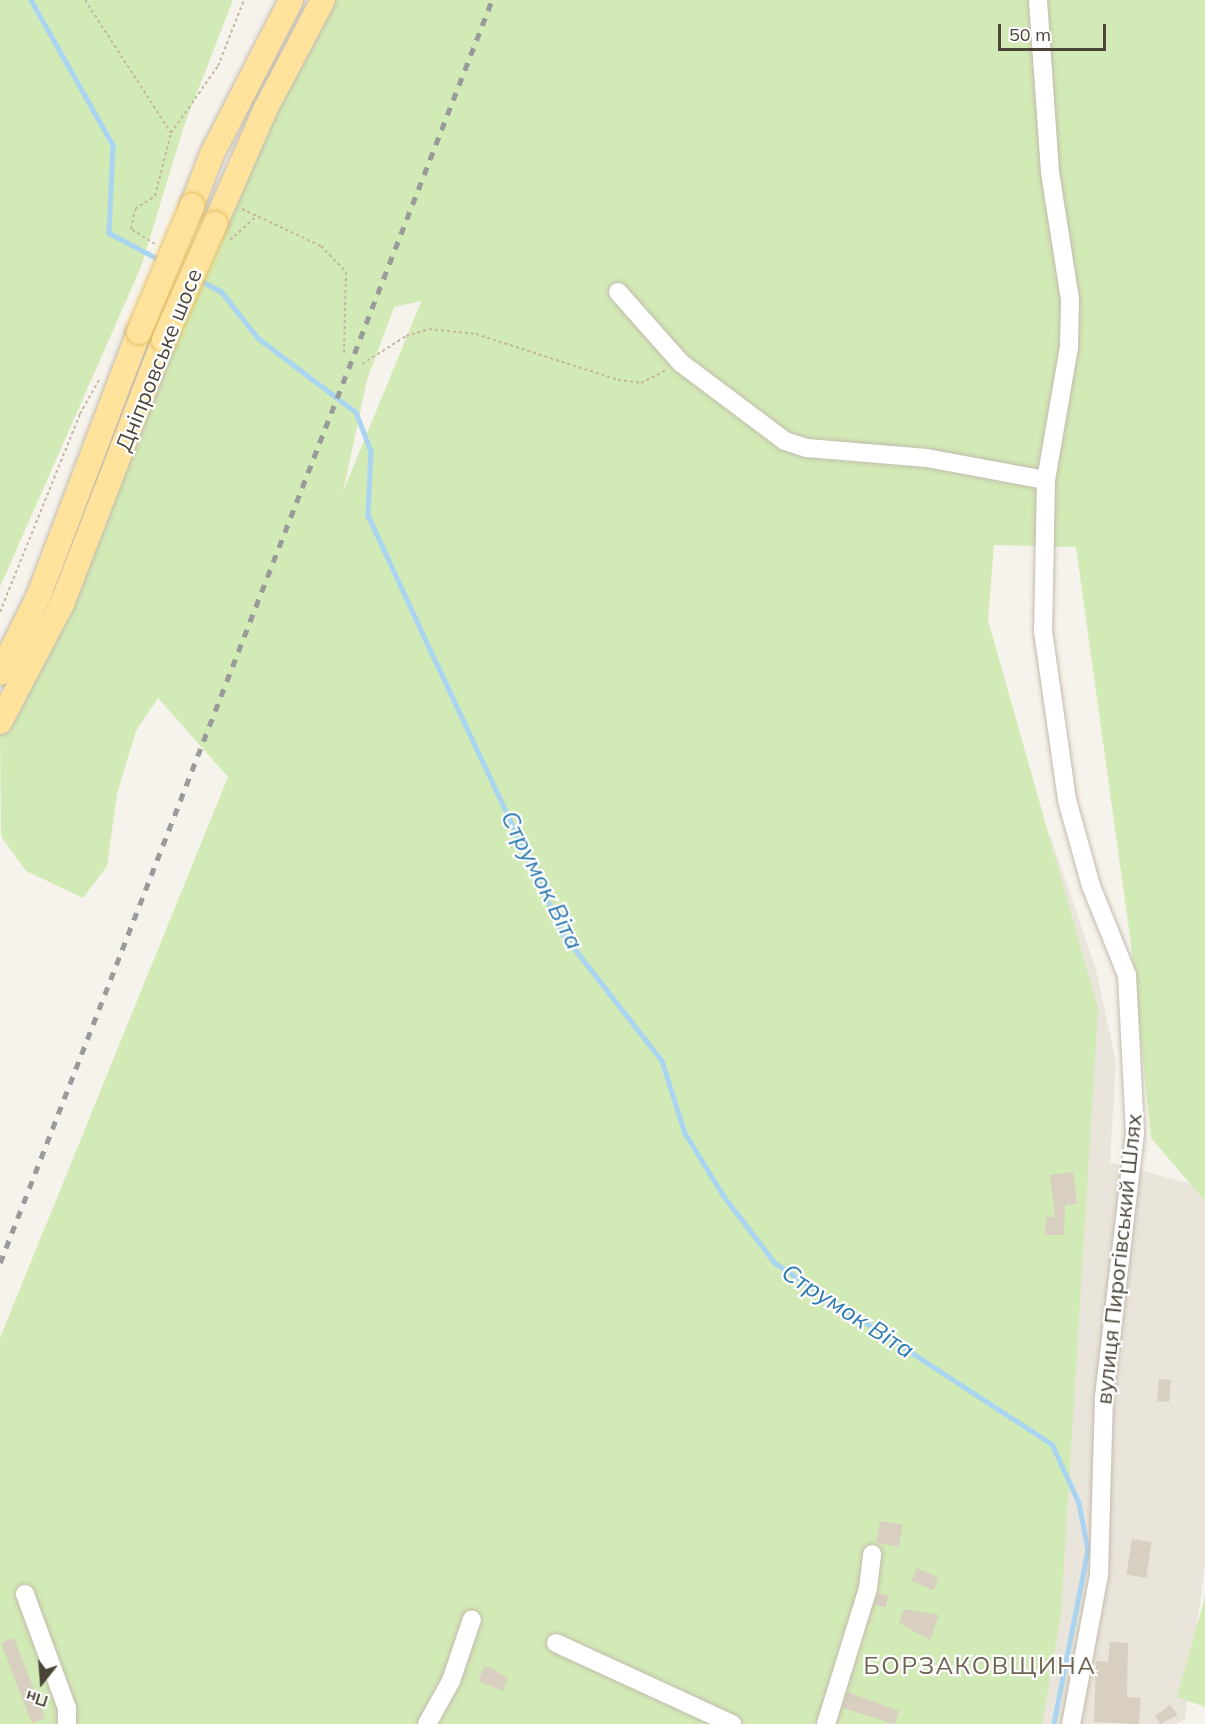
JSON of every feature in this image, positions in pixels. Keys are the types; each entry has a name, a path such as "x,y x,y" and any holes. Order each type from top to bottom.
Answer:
{"main road":[{"name":"Дніпровське шосе","path":"0,673 39,595 140,332 212,154 291,0"},
{"name":"Дніпровське шосе","path":"0,722 62,604 164,340 223,232 266,108 323,0"}],"street":[{"name":"вулиця Пирогівський Шлях","path":"1038,0 1050,172 1070,300 1069,347 1046,480 1043,632 1054,728 1073,822 1090,886 1127,975 1133,1017 1135,1132 1104,1396 1100,1575 1071,1724"},
{"path":"618,292 681,363 762,428 807,448 927,458 1046,480"},
{"path":"826,1724 868,1588 872,1554"},
{"path":"25,1594 67,1708 67,1724"},
{"path":"428,1724 450,1681 472,1618"},
{"path":"556,1643 732,1724"}],"path":[{"path":"85,0 171,133"},
{"path":"160,248 130,230 135,209 155,196 171,133 218,66 244,0"},
{"path":"223,232 257,216 321,246 346,272 344,357"},
{"path":"362,364 406,336 429,329 476,334 641,383 681,363"},
{"path":"0,612 80,414 103,374"}],"shaded area":[{"path":"1051,837 1096,970 1116,1062 1110,1162 1202,1187 1205,1195 1205,1564 1185,1719 1176,1724 325,1724 1056,1576 1071,1458 981,1315 938,861"}],"green space":[{"path":"0,0 233,0 184,126 141,267 0,587"},
{"path":"323,0 1205,0 1205,1201 1151,1138 1131,944 1076,547 994,545 988,620 1098,1009 1061,1613 1042,1724 0,1724 0,1338 228,777 158,698 136,731 117,794 107,866 83,898 26,871 1,836 0,722","holes":["421,301 343,492 367,380 394,307"]},
{"path":"1205,1597 1205,1707 1177,1697"}],"building":[{"path":"1073,1172 1077,1204 1065,1205 1064,1235 1045,1235 1046,1217 1055,1217 1050,1175"},
{"path":"1159,1379 1171,1380 1169,1402 1157,1401"},
{"path":"880,1521 903,1525 899,1547 876,1543"},
{"path":"1132,1539 1152,1542 1146,1578 1126,1575"},
{"path":"917,1568 939,1578 933,1591 911,1581"},
{"path":"878,1593 889,1596 886,1607 875,1605"},
{"path":"904,1609 939,1615 930,1640 899,1623"},
{"path":"14,1638 45,1718 32,1723 1,1643"},
{"path":"1110,1642 1128,1643 1127,1697 1141,1698 1139,1724 1094,1722 1096,1661 1108,1662"},
{"path":"485,1665 508,1678 503,1691 478,1681"},
{"path":"848,1692 899,1711 895,1724 843,1708"},
{"path":"1170,1705 1178,1715 1160,1724 1155,1716"}],"waterway":[{"name":"Струмок Віта","path":"31,0 113,145 109,233 162,261"},
{"name":"Струмок Віта","path":"199,280 221,291 258,338 356,412 371,451 368,515 564,935 662,1061 685,1133 723,1195 775,1263 1052,1444 1079,1503 1088,1550 1054,1724"}],"railway":[{"path":"0,1263 492,0"}],"district":[{"name":"БОРЗАКОВЩИНА","path":"980,1666"}]}
